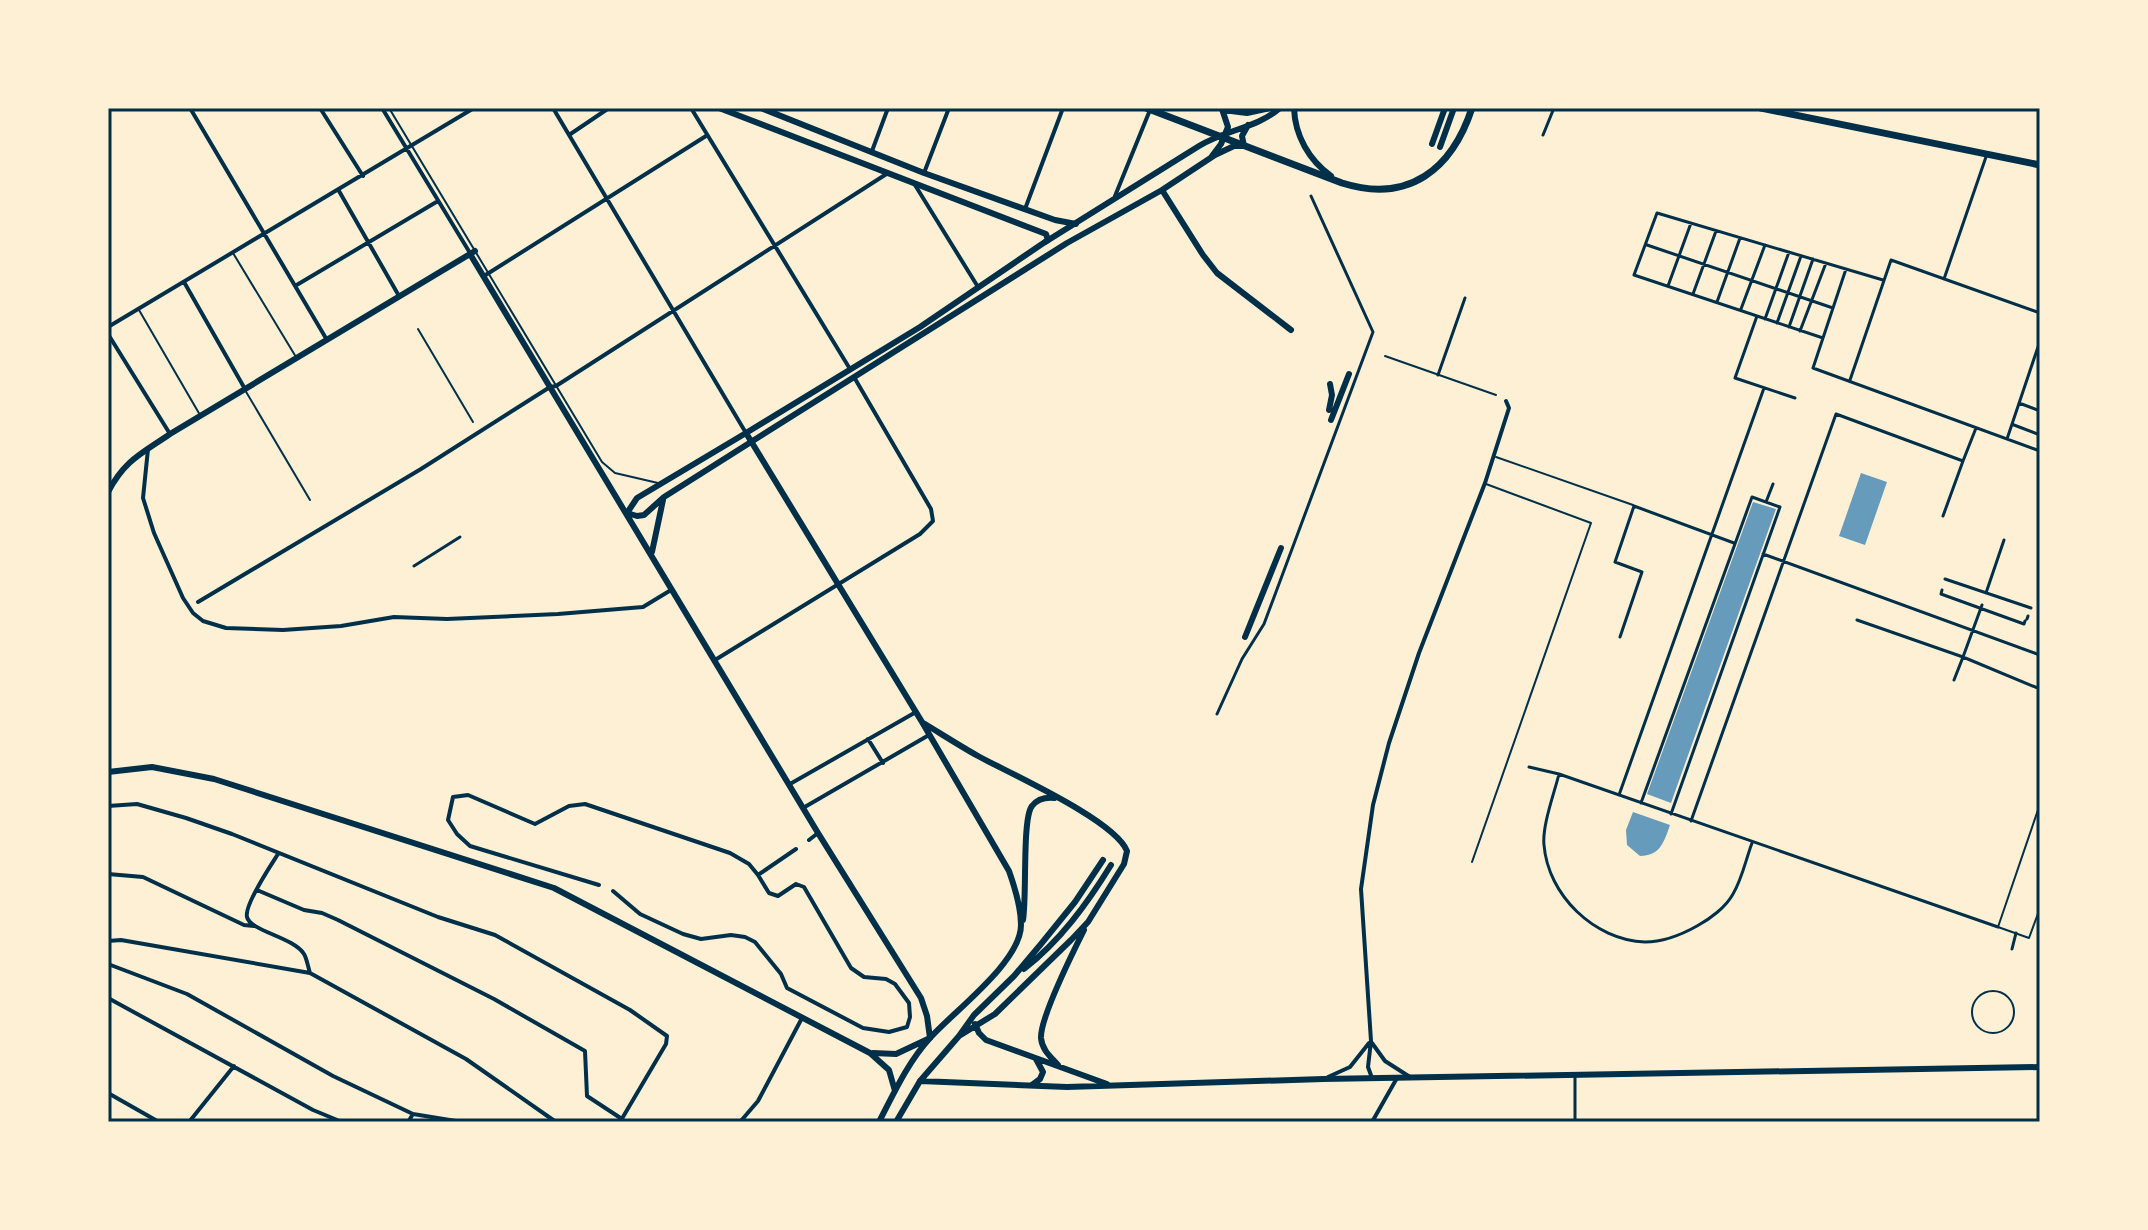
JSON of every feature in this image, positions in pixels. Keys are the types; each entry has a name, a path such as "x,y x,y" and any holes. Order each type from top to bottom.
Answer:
{"main road":[{"path":"627,513 635,500 851,371 979,289 1048,240 1046,234 719,108"},
{"path":"761,108 924,173 1055,220 1076,224"},
{"path":"1221,109 1247,113 1270,108"},
{"path":"1042,244 1199,146 1267,117 1280,108"},
{"path":"1294,108 1298,133 1307,151 1322,170 1342,183"},
{"path":"1445,108 1436,146 1454,108"},
{"path":"1148,109 1342,183 1384,189 1402,186 1426,176 1455,149 1472,108"},
{"path":"1761,108 2040,165"},
{"path":"1210,158 1228,123 1221,109"},
{"path":"1244,146 1242,136 1249,125"},
{"path":"1193,127 1201,137 1199,146"},
{"path":"627,513 641,516 664,497 1067,243 1162,190 1210,158 1234,146 1244,146"},
{"path":"902,178 906,166"},
{"path":"1162,190 1217,273 1291,330"},
{"path":"108,492 119,471 170,434 473,252 789,785 921,998 930,1038"},
{"path":"1331,420 1349,374"},
{"path":"1329,410 1332,395 1330,384"},
{"path":"746,433 1009,871 1016,892 1021,927"},
{"path":"652,554 664,497"},
{"path":"1245,637 1281,548"},
{"path":"922,722 977,756 1063,799 1124,844 1127,851 1124,864 1067,963 1042,1030 1043,1045 1061,1067"},
{"path":"108,772 152,767 214,779 554,888 870,1053 889,1070 895,1091"},
{"path":"879,1122 913,1060 930,1038 1008,959 1021,927 1026,901 1029,811 1042,798 1063,799"},
{"path":"1014,976 1075,902 1103,860"},
{"path":"896,1122 920,1081 974,1015 1053,943 1091,897 1111,865"},
{"path":"959,1036 995,1014 1088,922"},
{"path":"974,1015 976,1028 986,1040 1110,1085"},
{"path":"870,1053 896,1054 930,1038"},
{"path":"1032,1085 1043,1072 1034,1057"},
{"path":"920,1081 1067,1087 1323,1079 2040,1067"}],"street":[{"path":"190,108 327,340"},
{"path":"320,108 363,176"},
{"path":"382,108 473,252"},
{"path":"108,327 474,108"},
{"path":"553,108 746,433"},
{"path":"569,135 609,108"},
{"path":"691,108 851,371 931,509 933,521 930,526 715,660"},
{"path":"872,151 888,108"},
{"path":"924,173 949,108"},
{"path":"1025,209 1063,108"},
{"path":"1543,135 1554,108"},
{"path":"1114,199 1148,109"},
{"path":"486,275 706,136"},
{"path":"1944,279 1987,154"},
{"path":"198,602 421,469 888,173"},
{"path":"913,183 979,289"},
{"path":"338,190 399,296"},
{"path":"1217,714 1242,659 1261,630 1373,332 1311,196"},
{"path":"295,286 438,201"},
{"path":"1823,338 1634,275 1657,213 1883,280"},
{"path":"1668,286 1691,223"},
{"path":"1693,294 1716,231"},
{"path":"1716,302 1740,238"},
{"path":"1645,245 1833,308"},
{"path":"1741,310 1765,245"},
{"path":"1765,319 1789,252"},
{"path":"1777,323 1801,256"},
{"path":"1789,327 1813,259"},
{"path":"1850,381 1891,260 2040,313"},
{"path":"1800,331 1826,263"},
{"path":"1846,269 1813,368 2040,451"},
{"path":"184,282 245,389"},
{"path":"1438,375 1465,298"},
{"path":"1757,316 1735,378 1795,398"},
{"path":"108,334 170,434"},
{"path":"2007,439 2040,341"},
{"path":"2035,357 2040,359"},
{"path":"1619,795 1764,388"},
{"path":"1372,1078 1368,1067 1371,1041 1361,889 1373,805 1389,743 1419,653 1494,456 1509,408 1506,401"},
{"path":"2019,403 2040,411"},
{"path":"1691,821 1836,414 1963,461"},
{"path":"2012,424 2040,435"},
{"path":"1943,516 1976,428"},
{"path":"148,449 143,498 154,533 183,598 193,613 203,621 226,628 312,628 394,617 447,619 643,607 673,589"},
{"path":"1766,502 1773,484"},
{"path":"1641,803 1752,497 1780,507 1671,814"},
{"path":"1620,637 1642,572 1615,562 1634,506 1734,543"},
{"path":"414,566 460,537"},
{"path":"1954,680 2004,540"},
{"path":"1763,554 2040,655"},
{"path":"1944,585 2028,615 2024,624 1983,600 1941,594 1944,585"},
{"path":"1857,620 1963,657 2040,689"},
{"path":"789,785 916,712"},
{"path":"803,808 929,734"},
{"path":"868,739 883,763"},
{"path":"1529,767 1559,774 1998,927"},
{"path":"1559,774 1543,843 1550,876 1565,901 1586,919 1614,934 1645,942 1677,937 1710,918 1733,895 1752,842"},
{"path":"599,885 470,846 448,820 453,797 468,795 535,824 569,806 585,804 730,853 749,864 769,893 778,896 796,884 804,887 851,968 864,977 886,979 895,984 909,1003 907,1027 889,1032 863,1028 787,988 771,960 755,942 731,935 701,939 670,929 640,914 613,891"},
{"path":"108,806 137,804 186,818 438,917 495,935 663,1031 667,1036 666,1044 621,1121 587,1096 585,1051 494,999 338,920 304,910 257,890"},
{"path":"809,840 818,833"},
{"path":"758,875 796,849"},
{"path":"278,854 246,913 250,922 285,938 304,954 310,973"},
{"path":"108,874 143,877 244,925 256,926"},
{"path":"2012,949 2016,933"},
{"path":"108,941 121,940 215,954 310,973 466,1059 556,1122"},
{"path":"108,964 187,994 333,1076 413,1114 462,1122"},
{"path":"108,998 313,1110 342,1122"},
{"path":"740,1122 758,1101 802,1018"},
{"path":"1371,1041 1385,1061 1411,1078"},
{"path":"1323,1079 1350,1067 1371,1041"},
{"path":"189,1122 234,1066"},
{"path":"1575,1075 1575,1122"},
{"path":"1372,1122 1397,1078"},
{"path":"108,1093 159,1122"},
{"path":"544,1113 545,1122"},
{"path":"408,1122 413,1114"}],"lane":[{"path":"389,108 409,148 473,252"},
{"path":"233,253 296,358"},
{"path":"138,309 201,416"},
{"path":"418,329 473,422"},
{"path":"1385,356 1496,395"},
{"path":"553,386 602,462 615,473 664,483"},
{"path":"245,389 310,500"},
{"path":"1494,456 1634,506"},
{"path":"1472,862 1591,523 1485,483"},
{"path":"2040,804 1998,927 2029,938 2040,908"},
{"path":"2000,992 2014,1008 2012,1021 2002,1031 1989,1033 1973,1020 1973,1006 1981,995 2000,992"}],"water":[{"path":"1861,473 1887,482 1865,545 1839,536"},
{"path":"1753,502 1776,509 1671,803 1647,794"},
{"path":"1633,812 1670,825 1663,842 1652,854 1640,856 1627,845 1626,830"}]}
